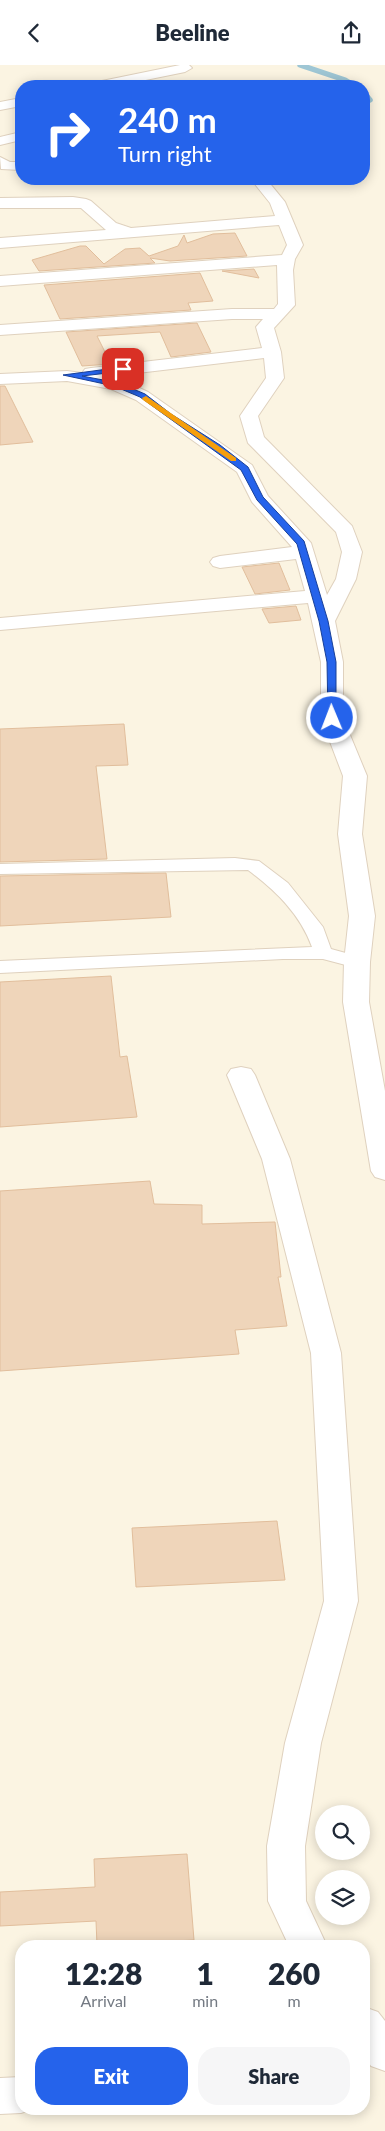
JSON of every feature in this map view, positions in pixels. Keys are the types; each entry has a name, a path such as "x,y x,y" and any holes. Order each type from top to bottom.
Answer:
{"street":[{"path":"126,80 185,68"},
{"path":"0,106 15,103"},
{"path":"0,141 15,137"},
{"path":"0,161 6,165 15,166"},
{"path":"264,185 277,202 295,245 293,252 287,259 285,285 287,305 265,327 272,352 275,378 249,416 255,439 345,531 352,552 346,579 324,621"},
{"path":"0,203 73,202 86,204 110,226 133,233"},
{"path":"0,243 285,220"},
{"path":"0,281 287,259"},
{"path":"0,329 232,314 277,314"},
{"path":"0,379 67,375 272,352"},
{"path":"67,375 116,384 142,395 168,416 217,447 245,469 260,498 301,543 324,621 332,662 332,718 355,776 350,834 362,916 356,962 356,1002 385,1171"},
{"path":"220,562 304,552"},
{"path":"0,624 317,596"},
{"path":"242,1075 276,1159 326,1353 341,1601 304,1743 286,1846 287,1901 305,1940"},
{"path":"370,2032 385,2053"},
{"path":"370,2060 385,2057"},
{"path":"0,2096 15,2095"}],"lane":[{"path":"0,869 235,863 253,865 282,887 314,927 322,953"},
{"path":"0,967 283,953 322,953 356,962"}],"building":[{"path":"235,233 247,256 170,261 150,258 155,263 39,271 32,260 80,246 86,246 104,264 125,249 140,248 149,256 178,246 184,235 187,243 213,234"},
{"path":"254,269 259,278 222,271"},
{"path":"200,273 213,301 188,303 191,310 60,319 44,285"},
{"path":"197,323 211,352 171,357 160,332 97,336 111,364 82,366 66,332"},
{"path":"0,386 5,386 33,442 0,445"},
{"path":"279,563 290,590 255,594 242,567"},
{"path":"296,606 301,620 269,623 262,609"},
{"path":"124,724 128,765 96,766 107,859 0,862 0,729"},
{"path":"166,873 171,917 0,926 0,876"},
{"path":"111,976 120,1057 127,1056 137,1117 0,1127 0,982"},
{"path":"150,1181 154,1204 202,1205 202,1224 275,1222 281,1277 278,1277 287,1326 235,1330 239,1354 0,1371 0,1191"},
{"path":"277,1521 285,1580 136,1587 132,1528"},
{"path":"187,1854 194,1940 97,1940 96,1921 0,1926 0,1892 95,1887 94,1859"}],"waterway":[{"path":"300,65 345,80"}],"slow traffic":[{"path":"146,398 168,416 217,447 233,460"}],"route":[{"path":"123,369 67,375 116,384 142,395 168,416 217,447 245,469 260,498 301,543 324,621 332,662 332,718"}]}
